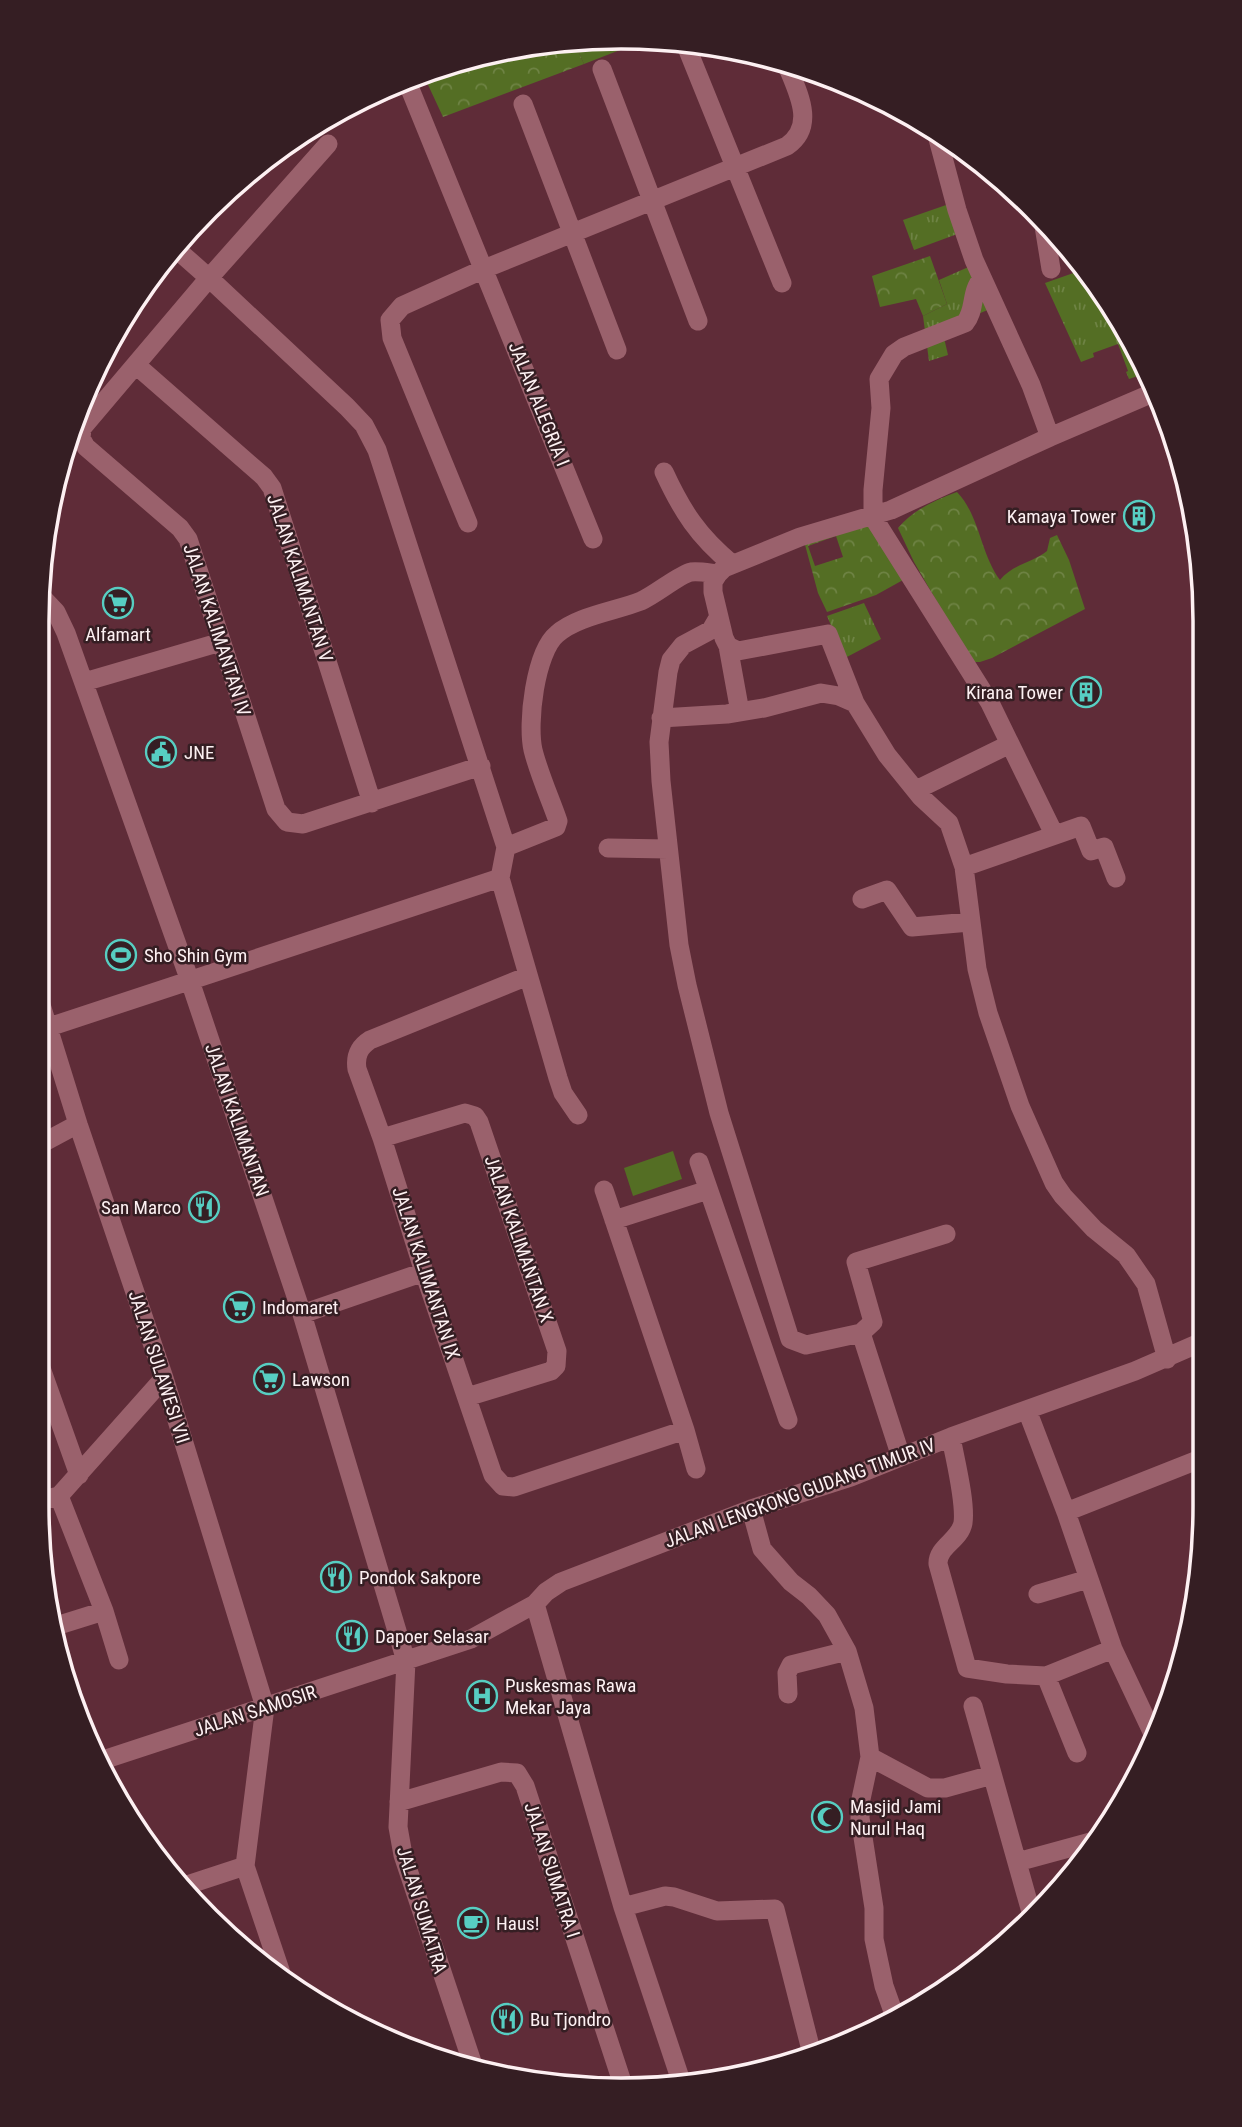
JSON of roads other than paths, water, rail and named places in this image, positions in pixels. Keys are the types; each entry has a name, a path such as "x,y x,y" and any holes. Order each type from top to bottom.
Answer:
{"street":[{"path":"689,53 782,283"},
{"path":"602,69 698,321"},
{"path":"468,523 392,338 390,320 402,306 484,269 787,146 797,139 802,129 800,100 790,75"},
{"name":"JALAN ALEGRIA I","path":"410,90 593,538"},
{"path":"523,104 617,350"},
{"name":"JALAN KALIMANTAN IV","path":"83,427 209,278 328,144"},
{"path":"942,147 957,210 982,279 1031,385 1050,437"},
{"path":"1046,239 1051,269"},
{"path":"182,254 347,407 364,425 377,450 506,847 500,878 563,1093 579,1115"},
{"path":"982,279 976,286 972,310 965,323 904,347 894,354 879,379 880,420 873,517 990,704 1054,834"},
{"name":"JALAN KALIMANTAN V","path":"136,365 264,477 272,488 372,803"},
{"path":"506,847 546,832 556,827 558,821 533,749 532,728 535,679 545,651 555,635 569,625 641,601 665,589 684,574 725,569 800,537 873,517 1146,396"},
{"name":"JALAN KALIMANTAN IV","path":"82,430 81,438 86,447 184,533 276,809 281,817 287,822 303,824 481,766"},
{"path":"664,472 694,528 713,548 725,569"},
{"path":"725,569 713,582 713,592 728,646 740,712"},
{"name":"JALAN KALIMANTAN","path":"49,605 56,612 84,682 190,981 302,1314 406,1661"},
{"path":"719,618 710,630 683,645 675,653 668,672 659,742 661,781 679,945 700,1040 719,1113 790,1339 806,1345 861,1333 873,1322 856,1262 946,1234"},
{"path":"728,646 738,651 828,634 855,703 887,755 921,797 949,823 964,867 977,969 988,1013 1020,1106 1054,1183 1074,1209 1126,1255 1138,1270 1146,1284 1167,1359"},
{"path":"84,682 221,642"},
{"path":"661,718 740,712 821,693 839,696 855,703"},
{"path":"916,790 1010,744"},
{"path":"964,867 1081,826 1091,851 1104,847 1110,881"},
{"path":"608,848 668,849"},
{"path":"49,1027 500,878"},
{"path":"862,899 887,890 912,927 970,922"},
{"name":"JALAN KALIMANTAN IX","path":"528,976 363,1044 356,1060 493,1475 503,1486 514,1487 685,1430"},
{"name":"JALAN SULAWESI VII","path":"49,1045 164,1378 265,1707"},
{"name":"JALAN KALIMANTAN X","path":"382,1138 465,1113 475,1116 557,1351 556,1366 551,1371 467,1398"},
{"path":"49,1140 78,1124"},
{"path":"699,1161 788,1420"},
{"path":"604,1190 696,1469"},
{"path":"614,1220 708,1190"},
{"path":"302,1314 424,1272"},
{"path":"861,1333 901,1457"},
{"name":"JALAN LENGKONG GUDANG TIMUR IV","path":"406,1661 471,1639 534,1604 561,1583 751,1509 850,1477 951,1437 1167,1359 1193,1346"},
{"path":"49,1498 59,1496 164,1378"},
{"path":"49,1391 79,1475"},
{"path":"1027,1410 1066,1512 1113,1649 1149,1725"},
{"path":"951,1437 963,1525 938,1556 938,1564 967,1668 1046,1676 1113,1649"},
{"path":"1066,1512 1193,1462"},
{"path":"59,1496 120,1660"},
{"path":"751,1509 762,1549 784,1575 827,1615 846,1651 864,1708 870,1757 860,1818 874,1908 874,1938 884,1986 892,2009"},
{"path":"1038,1594 1088,1578"},
{"path":"534,1604 623,1907 679,2075"},
{"path":"61,1625 104,1611"},
{"path":"788,1694 787,1673 791,1665 846,1651"},
{"name":"JALAN SAMOSIR","path":"108,1758 406,1661"},
{"name":"JALAN SUMATRA","path":"406,1661 398,1827 403,1855 471,2058"},
{"path":"1046,1676 1077,1753"},
{"path":"973,1706 1029,1906"},
{"path":"265,1707 245,1866 278,1964"},
{"path":"870,1757 928,1788 945,1788 992,1775"},
{"name":"JALAN SUMATRA I","path":"399,1802 501,1772 517,1773 525,1786 621,2078"},
{"path":"1017,1862 1082,1844"},
{"path":"192,1884 245,1866"},
{"path":"623,1907 665,1896 717,1911 775,1909 809,2046"}],"place":[{"name":"Kamaya Tower","path":"1139,516"},
{"name":"Alfamart","path":"118,603"},
{"name":"Kirana Tower","path":"1086,692"},
{"name":"JNE","path":"161,752"},
{"name":"Sho Shin Gym","path":"121,955"},
{"name":"San Marco","path":"204,1207"},
{"name":"Indomaret","path":"239,1307"},
{"name":"Lawson","path":"269,1379"},
{"name":"Pondok Sakpore","path":"336,1577"},
{"name":"Dapoer Selasar","path":"352,1636"},
{"name":"Puskesmas Rawa Mekar Jaya","path":"482,1696"},
{"name":"Masjid Jami Nurul Haq","path":"827,1817"},
{"name":"Haus!","path":"473,1923"},
{"name":"Bu Tjondro","path":"507,2019"}]}
